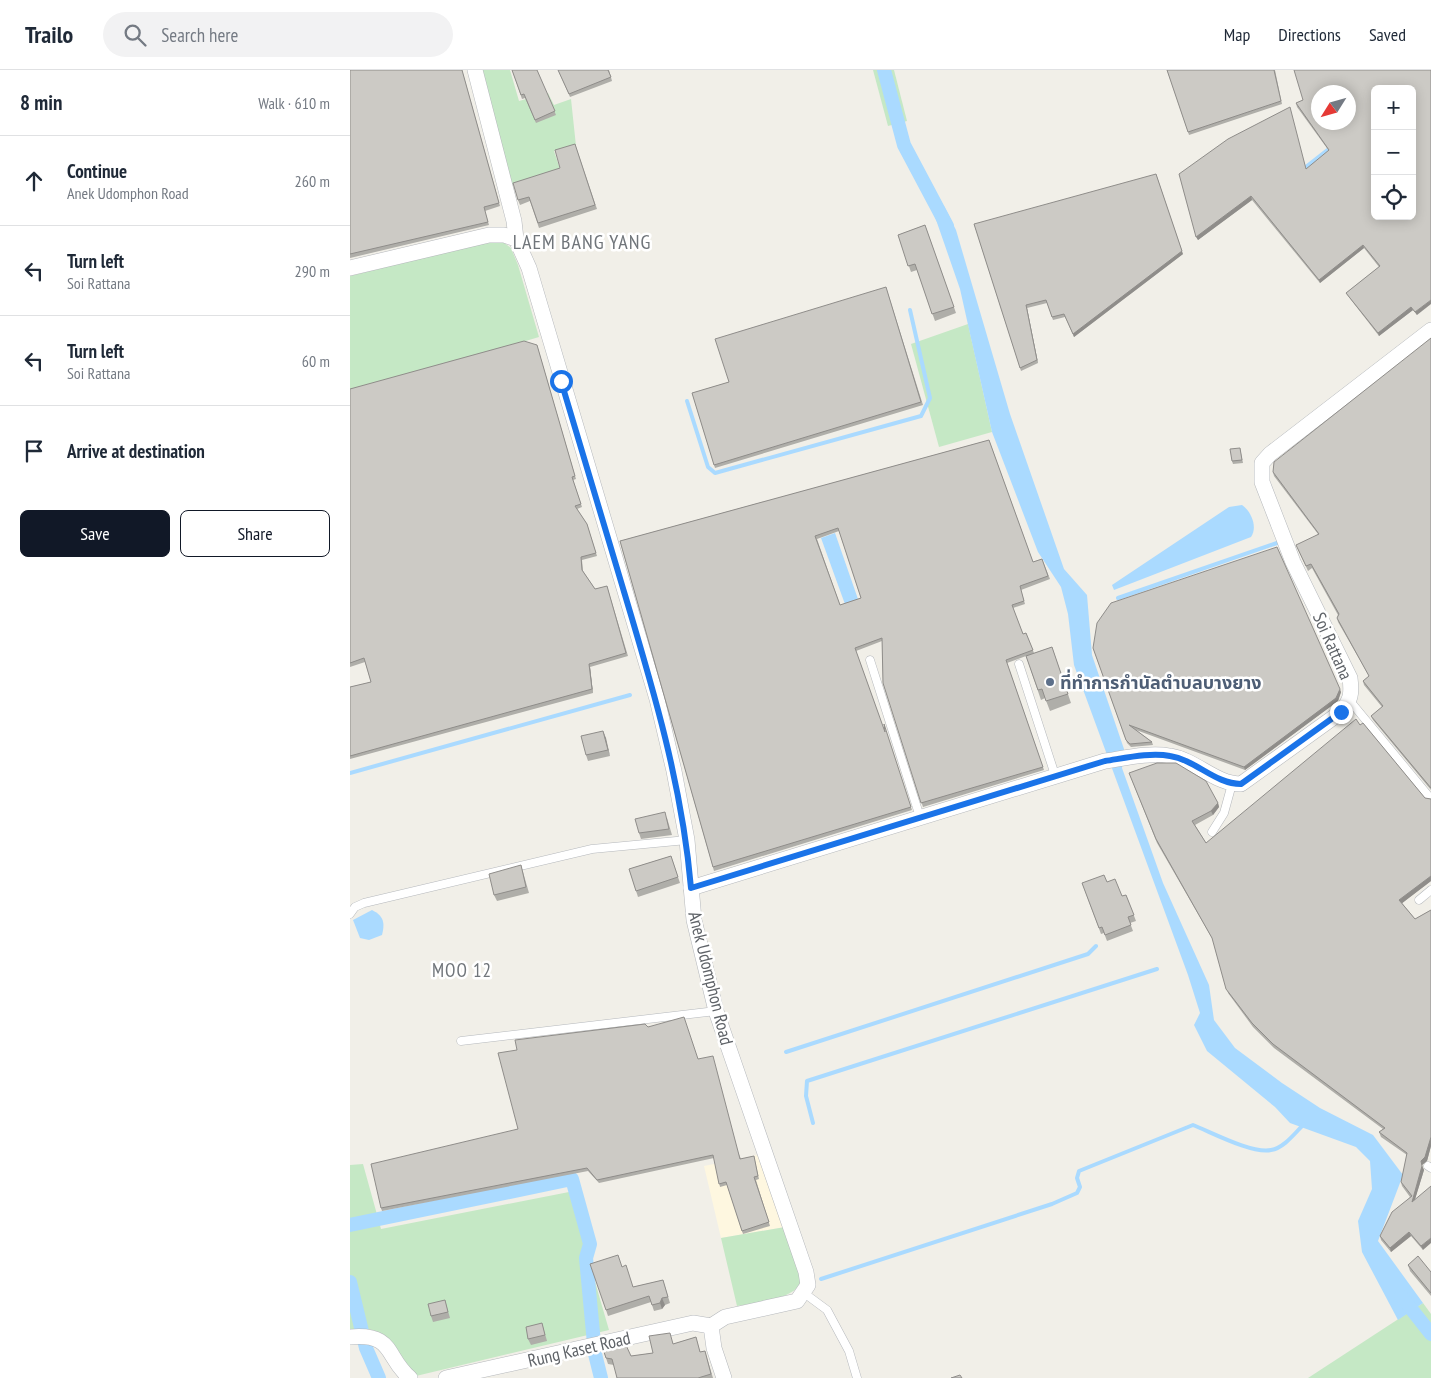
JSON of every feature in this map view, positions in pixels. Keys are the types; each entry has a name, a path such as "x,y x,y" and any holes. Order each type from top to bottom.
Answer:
{"street":[{"name":"Anek Udomphon Road","path":"475,70 514,221 516,239 529,268 657,699 674,771 687,840 694,920 716,1011 806,1272 808,1285 804,1293"},
{"path":"350,268 489,235 504,235 516,239"},
{"name":"Soi Rattana","path":"1232,784 1241,784 1250,780 1341,712 1350,701 1352,693 1350,678 1293,562 1262,482 1262,463 1270,454 1431,330"},
{"path":"691,888 1105,761 1170,755 1189,762 1232,784"},
{"path":"724,1378 714,1348 711,1326 725,1317 786,1305 797,1301 804,1293"},
{"name":"Rung Kaset Road","path":"446,1378 693,1323 711,1326"},
{"path":"358,1337 380,1340 388,1347 404,1373 410,1378"}],"lane":[{"path":"870,660 920,817"},
{"path":"1019,664 1055,775"},
{"path":"1350,701 1431,799"},
{"path":"1212,832 1224,813 1232,784"},
{"path":"350,914 355,907 364,903 592,849 652,845 687,840"},
{"path":"1419,900 1431,890"},
{"path":"461,1041 716,1011"},
{"path":"804,1293 827,1310 849,1350 858,1378"}],"shaded area":[{"path":"758,1155 785,1227 721,1238 704,1166"}],"green space":[{"path":"477,70 510,70 519,101 548,93 554,105 571,99 576,146 554,151 560,169 509,186"},
{"path":"873,70 894,70 907,121 888,126"},
{"path":"503,242 511,248 518,265 539,337 449,364 350,390 350,276 478,244"},
{"path":"968,324 992,432 939,447 911,344"},
{"path":"363,1164 381,1229 569,1192 609,1330 416,1376 390,1341 383,1335 374,1330 350,1330 350,1165"},
{"path":"785,1227 798,1263 801,1275 800,1283 795,1290 787,1295 776,1299 737,1306 721,1238"},
{"path":"1423,1303 1431,1314 1431,1378 1308,1378"}],"water":[{"path":"944,206 956,230 1010,414 1064,569 1087,595 1092,655 1124,749 1122,768 1163,883 1209,985 1214,1020 1235,1048 1282,1083 1320,1108 1373,1135 1403,1175 1378,1241 1423,1303 1398,1320 1362,1252 1358,1221 1372,1189 1370,1161 1356,1147 1290,1123 1275,1107 1207,1051 1194,1025 1200,1013 1188,975 1074,665 1068,614 1061,587 1038,552 992,432 960,289 933,211"},
{"path":"1242,505 1248,511 1254,524 1251,537 1114,590 1112,585 1229,507"},
{"path":"835,533 859,602 846,607 821,538"},
{"path":"372,910 383,920 382,935 369,940 360,938 353,920"}],"building":[{"path":"350,70 462,70 499,203 484,207 488,222 350,254"},
{"path":"512,70 537,70 555,111 535,120 524,94 521,95"},
{"path":"558,70 608,70 611,77 569,94"},
{"path":"1167,70 1274,70 1281,101 1188,132"},
{"path":"1294,70 1431,70 1431,300 1415,312 1411,307 1378,333 1346,293 1380,266 1363,245 1319,280 1251,196 1196,237 1179,174 1228,139 1290,107 1306,169 1329,150 1315,130 1356,130 1356,85 1311,85 1311,124 1296,103 1303,100"},
{"path":"575,144 595,205 538,223 529,197 518,200 513,183 560,168 555,150"},
{"path":"1156,174 1182,251 1073,334 1064,314 1052,317 1046,300 1026,305 1037,360 1020,368 974,224"},
{"path":"925,225 954,307 932,314 915,264 908,266 898,235"},
{"path":"886,287 921,402 714,465 692,393 729,382 715,339"},
{"path":"1431,338 1431,788 1371,716 1383,706 1363,681 1369,676 1337,618 1339,614 1311,564 1306,566 1296,545 1319,534 1273,472 1274,462"},
{"path":"524,341 537,345 575,476 572,477 581,504 575,506 587,524 596,553 581,557 582,570 595,589 607,586 626,653 589,664 592,689 350,756 350,687 371,682 364,658 350,663 350,389"},
{"path":"989,440 1033,562 1042,559 1048,576 1020,586 1024,601 1012,605 1023,634 1026,633 1033,650 1006,660 1043,767 921,803 883,683 882,638 855,648 885,732 884,724 911,807 713,867 620,541","holes":["838,528 861,598 840,605 815,536"]},
{"path":"1240,448 1242,460 1232,461 1230,449"},
{"path":"1277,547 1340,689 1336,698 1244,767 1129,725 1152,742 1130,744 1126,740 1093,648 1097,623 1111,603"},
{"name":"ที่ทำการกำนัลตำบลบางยาง","path":"1052,647 1068,694 1046,701 1042,689 1038,690 1026,656"},
{"path":"1356,719 1360,725 1363,723 1425,798 1431,799 1431,876 1399,900 1415,919 1431,910 1431,1137 1425,1157 1421,1161 1422,1166 1412,1202 1431,1186 1431,1238 1421,1246 1409,1232 1390,1248 1380,1236 1392,1212 1412,1196 1401,1182 1407,1153 1379,1132 1385,1128 1273,1044 1252,1023 1226,989 1212,938 1156,839 1129,773 1157,763 1176,763 1206,781 1218,803 1211,811 1192,821 1206,843"},
{"path":"603,731 608,750 586,755 581,736"},
{"path":"665,812 669,829 639,833 635,819"},
{"path":"671,856 678,877 636,891 629,869"},
{"path":"521,865 526,887 494,895 489,874"},
{"path":"1104,875 1107,882 1115,879 1122,896 1126,895 1134,915 1128,917 1131,925 1105,935 1102,927 1099,928 1082,883"},
{"path":"684,1017 698,1059 713,1056 740,1159 754,1156 758,1176 754,1177 769,1222 742,1231 726,1182 719,1184 713,1155 597,1180 587,1168 381,1208 371,1164 518,1129 498,1053 517,1050 515,1040 645,1024 648,1027"},
{"path":"618,1255 622,1267 626,1265 633,1287 663,1280 668,1297 662,1298 660,1303 652,1305 649,1296 606,1310 590,1264"},
{"path":"1418,1256 1431,1272 1431,1293 1408,1265"},
{"path":"445,1300 448,1312 431,1316 428,1304"},
{"path":"542,1323 545,1335 528,1339 526,1327"},
{"path":"670,1333 673,1344 696,1337 700,1352 705,1351 711,1374 698,1378 617,1378 612,1359 606,1358 602,1346 624,1341 631,1356 653,1353 649,1336"},
{"path":"960,1375 962,1378 951,1378"}],"waterway":[{"path":"884,70 904,145 947,226"},
{"path":"1302,170 1330,148"},
{"path":"687,401 708,467 715,473 921,416 930,398 910,310"},
{"path":"1118,598 1277,543"},
{"path":"350,773 630,695"},
{"path":"786,1052 1088,954 1096,946"},
{"path":"813,1123 806,1096 807,1081 1157,969"},
{"path":"821,1279 1052,1204 1077,1193 1080,1187 1077,1178 1079,1171 1193,1125 1243,1146 1253,1149 1271,1150 1276,1149 1289,1140 1304,1124"},
{"path":"350,1225 572,1179 590,1244 586,1258 595,1354 601,1378"},
{"path":"350,1282 366,1348 379,1378"},
{"path":"1401,1296 1431,1334"}],"place":[{"name":"ที่ทำการกำนัลตำบลบางยาง","path":"1050,682"}],"district":[{"name":"LAEM BANG YANG","path":"582,242"},
{"name":"MOO 12","path":"462,970"}],"route":[{"path":"561,381 657,699 674,771 687,840 691,888 988,795 1105,761 1170,755 1189,762 1215,777 1232,784 1241,784 1250,780 1341,712"}]}
